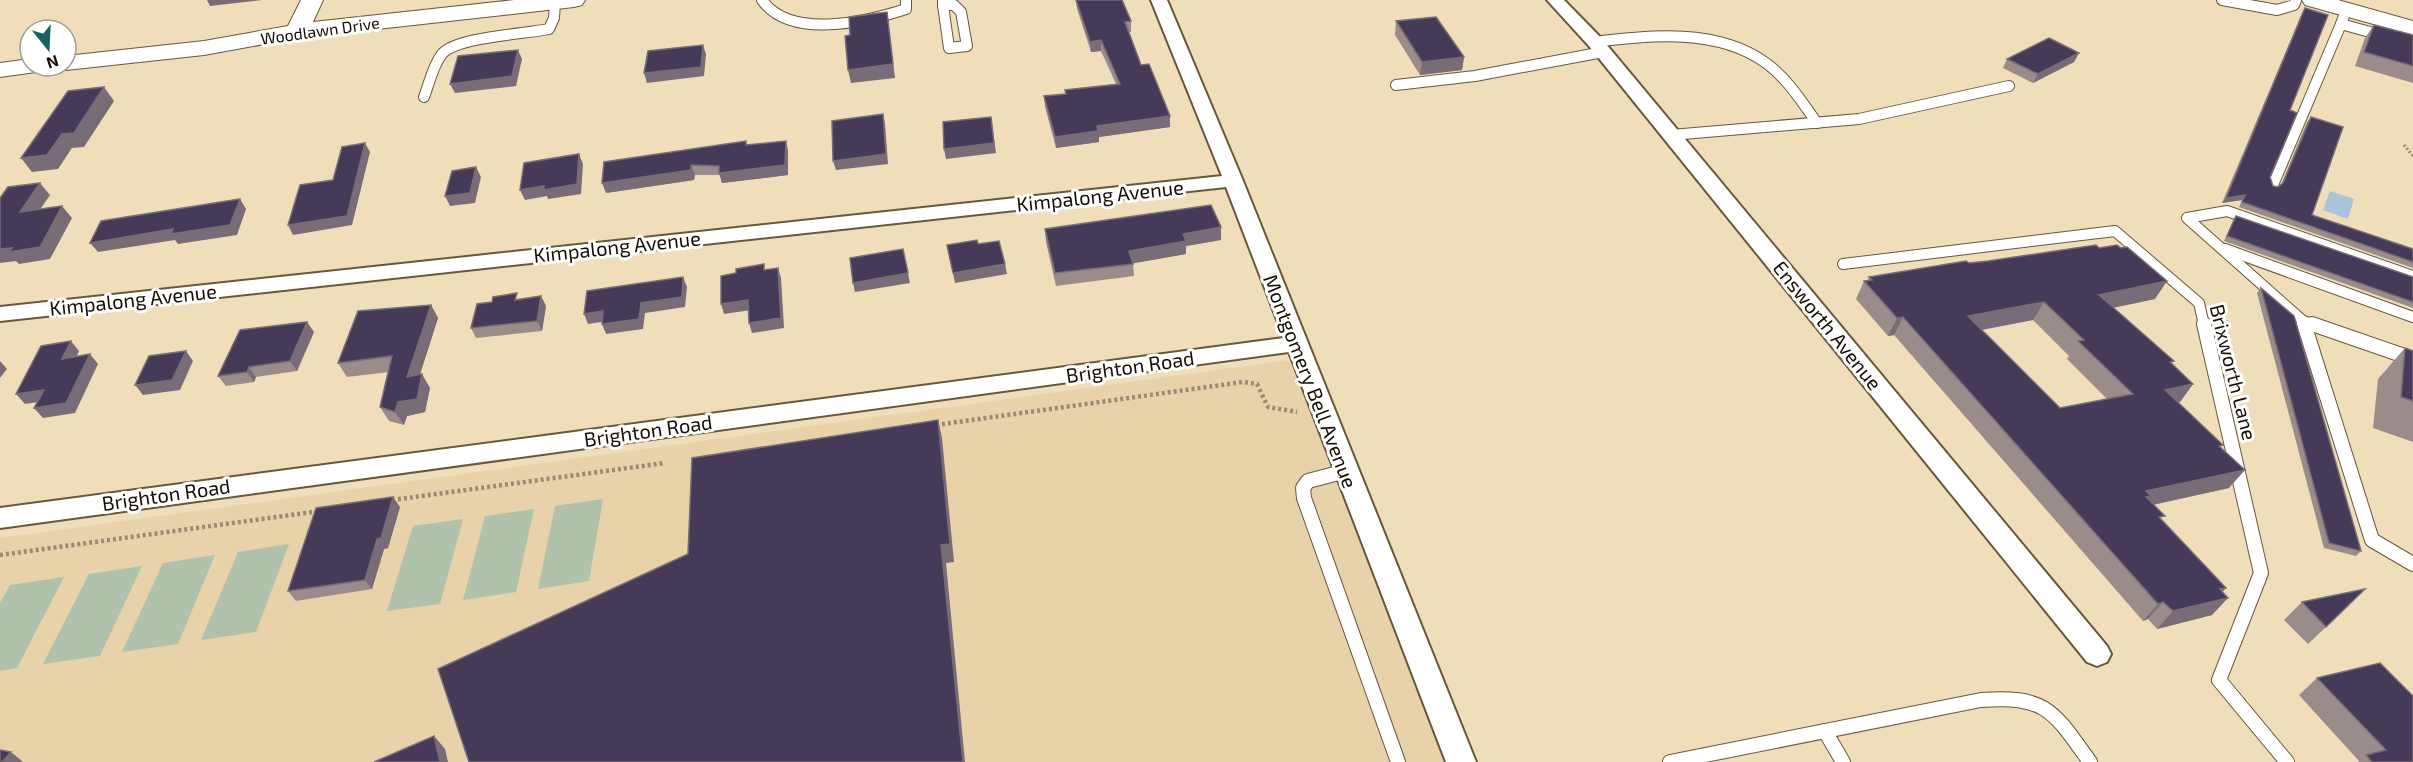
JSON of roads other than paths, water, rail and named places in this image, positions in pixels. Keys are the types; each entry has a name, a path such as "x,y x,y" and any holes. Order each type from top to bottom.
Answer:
{"main road":[{"path":"297,31 312,0"},
{"path":"2313,0 2344,17 2413,28"},
{"name":"Woodlawn Drive","path":"78,62 204,48 297,31 562,1"},
{"path":"0,70 18,68"}],"street":[{"name":"Montgomery Bell Avenue","path":"1159,0 1233,180 1461,762"},
{"name":"Ensworth Avenue","path":"1555,0 1599,47 2097,654"},
{"name":"Kimpalong Avenue","path":"0,314 1233,180"},
{"name":"Brighton Road","path":"0,518 1296,344"}],"lane":[{"path":"762,0 773,14 807,24 888,16 906,9 906,0"},
{"path":"2222,0 2277,10 2294,5 2296,0"},
{"path":"424,97 443,52 460,43 531,34 549,29 562,1"},
{"path":"943,3 954,5 962,12 967,46 949,48 943,3"},
{"path":"2273,185 2344,17 2413,44"},
{"path":"1396,85 1475,76 1640,36 1680,37 1721,43 1760,58 1793,90 1817,123"},
{"path":"1671,135 1858,119 2009,86"},
{"path":"2413,276 2228,211 2187,218 2303,321 2413,359"},
{"name":"Brixworth Lane","path":"1843,264 2115,231 2199,303 2261,573 2219,680 2287,762"},
{"path":"2217,246 2413,317"},
{"path":"2303,321 2372,540 2413,564"},
{"path":"1346,471 1308,480 1303,488 1304,498 1398,762"},
{"path":"1670,762 1981,700 2021,698 2039,703 2055,715 2090,762"},
{"path":"1825,731 1843,762"}],"water":[{"path":"2330,191 2354,199 2348,219 2323,210"}]}
